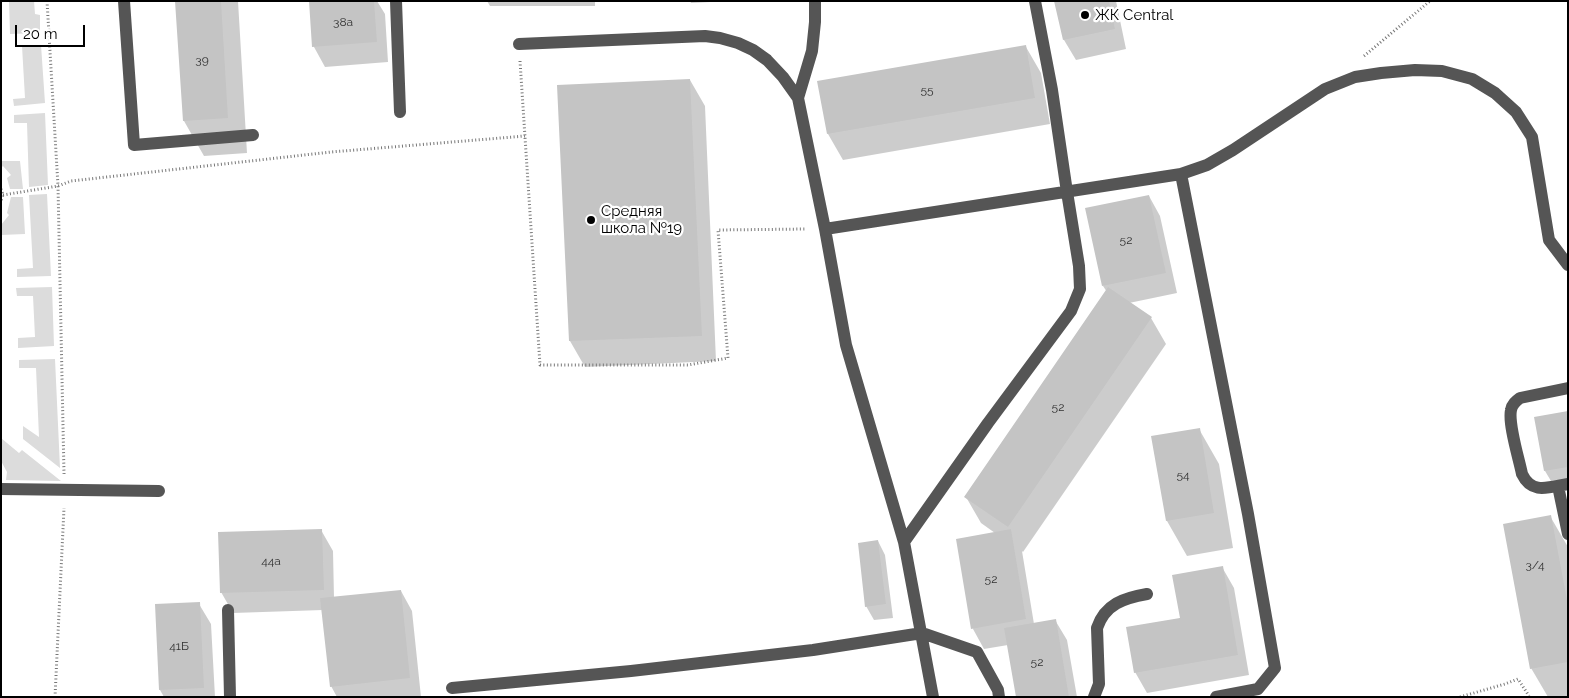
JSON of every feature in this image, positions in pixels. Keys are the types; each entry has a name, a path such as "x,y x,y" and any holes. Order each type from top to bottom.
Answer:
{"street":[{"path":"124,1 134,145 252,135"},
{"path":"396,1 400,112"},
{"path":"798,98 812,51 815,1"},
{"path":"904,542 1072,311 1080,289 1080,266 1052,90 1035,1"},
{"path":"519,44 705,36 720,38 753,50 767,60 783,77 798,98 846,345 904,542 933,697"},
{"path":"824,229 1181,174 1207,165 1227,154 1325,89 1355,77 1415,70 1442,71 1472,79 1495,93 1516,112 1532,137 1549,240 1568,265"},
{"path":"1181,174 1248,514 1275,668 1258,689 1216,697"},
{"path":"1568,388 1520,398 1514,402 1510,420 1522,474 1526,481 1531,486 1538,488 1563,485 1568,534"},
{"path":"1,489 159,491"},
{"path":"1094,697 1099,684 1097,628 1100,620 1107,610 1118,601 1147,594"},
{"path":"228,610 230,697"},
{"path":"452,688 641,670 813,650 922,633 976,652 998,690 999,697"}],"path":[{"path":"47,1 58,186 65,490 55,697"},
{"path":"1362,57 1430,1"},
{"path":"519,44 540,365 688,365 728,358 718,230 824,229"},
{"path":"3,195 58,186 71,181 183,168 331,152 525,136"},
{"path":"1,189 3,195 1,201"},
{"path":"1460,697 1518,679 1531,697"}],"shaded area":[{"path":"9,1 34,1 35,14 40,15 40,33 10,34"},
{"path":"41,45 45,103 14,106 13,99 25,98 22,46"},
{"path":"45,113 48,185 29,187 27,123 14,123 14,115"},
{"path":"1,161 20,161 23,189 10,189 7,178 11,175 3,166 1,168"},
{"path":"47,194 51,276 17,277 17,269 33,268 29,195"},
{"path":"11,197 23,197 25,234 1,235 1,225 9,215 7,213"},
{"path":"52,287 54,346 18,348 18,338 35,337 33,296 17,296 16,288"},
{"path":"55,359 60,468 23,439 23,426 39,437 36,368 19,368 19,360"},
{"path":"1,438 19,453 22,450 61,481 6,480 7,472 1,461"}],"building":[{"path":"175,1 221,1 228,118 183,121"},
{"path":"309,1 374,1 377,42 312,47"},
{"name":"ЖК Central","path":"1054,1 1109,1 1115,29 1063,40"},
{"path":"1026,45 1035,98 827,134 817,81"},
{"path":"690,79 702,336 569,341 557,85"},
{"path":"1149,195 1166,273 1102,286 1085,208"},
{"path":"1108,287 1152,317 1008,527 964,497"},
{"path":"1568,411 1568,467 1544,471 1534,417"},
{"path":"1200,428 1214,513 1166,521 1151,436"},
{"path":"1551,515 1568,605 1568,662 1530,669 1503,524"},
{"path":"322,529 324,590 220,593 218,532"},
{"path":"1011,529 1026,619 971,629 956,539"},
{"path":"878,540 886,604 865,607 858,543"},
{"path":"1223,566 1238,655 1134,673 1126,627 1180,618 1172,575"},
{"path":"401,590 410,678 330,687 320,598"},
{"path":"200,602 204,688 159,690 155,604"},
{"path":"1056,619 1069,697 1016,697 1004,628"}],"place":[{"name":"ЖК Central","path":"1085,15"},
{"name":"Средняя школа №19","path":"591,220"}]}
